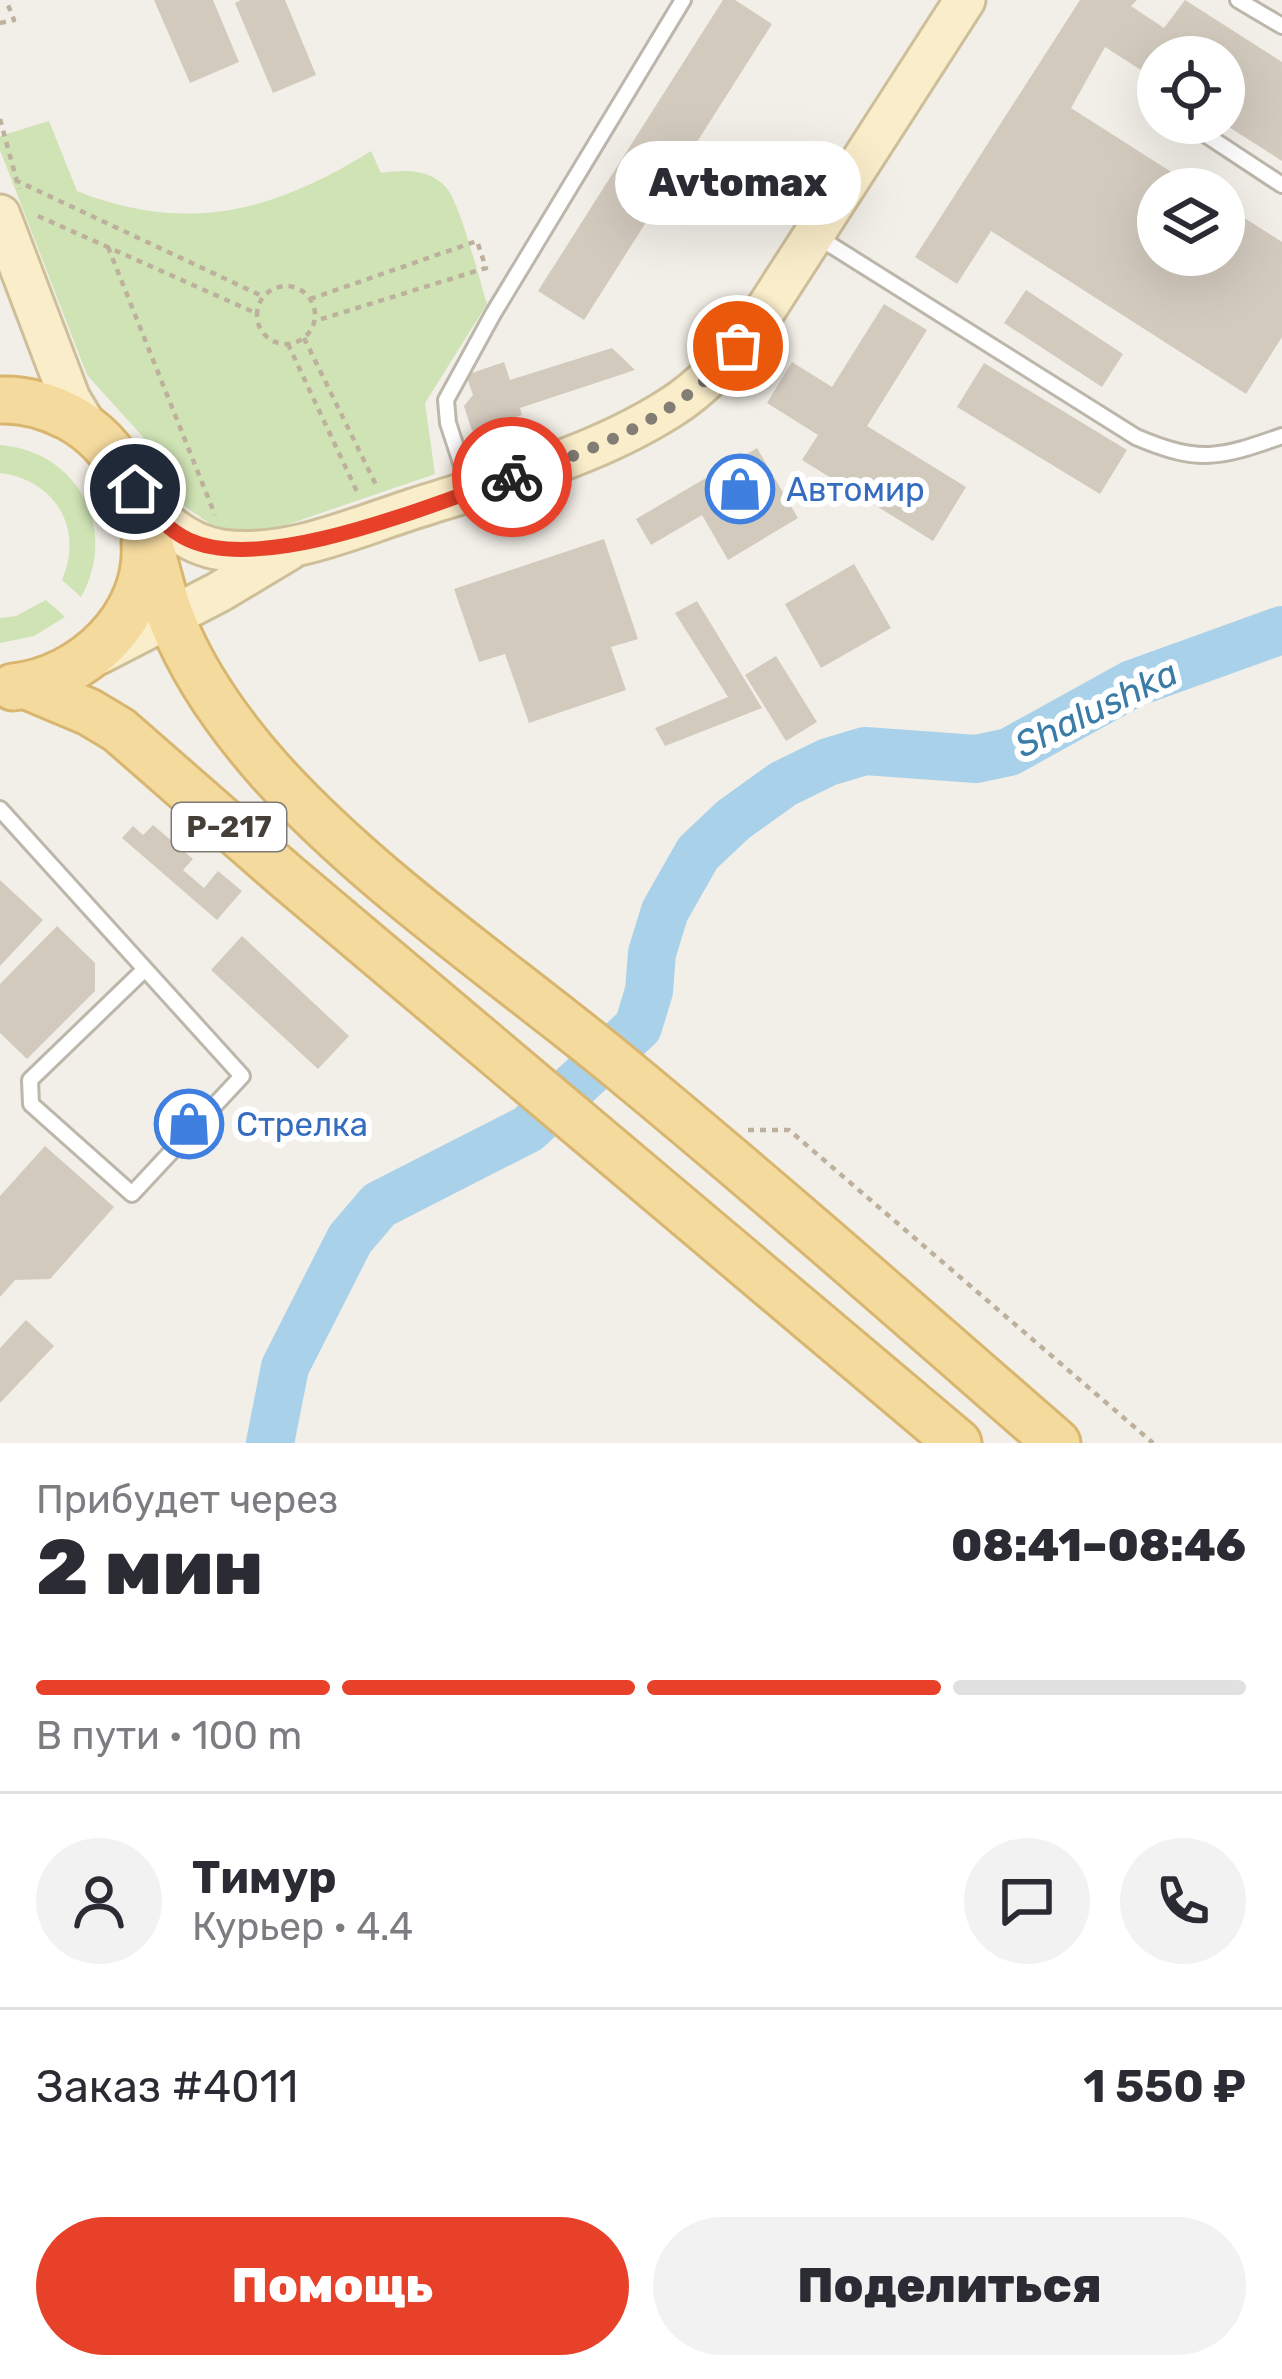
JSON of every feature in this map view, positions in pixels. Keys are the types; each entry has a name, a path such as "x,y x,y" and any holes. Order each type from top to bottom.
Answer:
{"main road":[{"path":"139,502 186,538 217,549 293,547 555,464 674,406 733,353 965,0"},
{"path":"17,202 70,400 87,427"},
{"path":"0,400 54,409 87,427 107,445 139,502 170,616"},
{"path":"70,671 112,635 139,588 146,552 139,502"},
{"path":"14,687 70,671 293,547"},
{"name":"Р-217","path":"170,616 216,701 271,772 333,833 455,934 733,1147 1057,1443"},
{"name":"Р-217","path":"14,687 89,712 119,730 418,989 958,1443"}],"lane":[{"path":"470,491 448,423 446,400 683,0"},
{"path":"1238,0 1282,26"},
{"path":"1220,144 1282,185"},
{"path":"814,234 1136,436 1176,454 1222,456 1282,436"},
{"path":"0,809 242,1076 132,1194 31,1104 30,1080 145,969"}],"path":[{"path":"0,23 14,20 6,0"},
{"path":"0,119 17,202"},
{"path":"17,202 258,314"},
{"path":"17,202 264,297"},
{"path":"287,344 304,338 315,321 486,268 477,241 310,299"},
{"path":"108,247 218,523"},
{"path":"315,321 310,299 290,287 264,297 258,314 263,332 287,344 360,499"},
{"path":"304,338 379,492"},
{"path":"733,1147 750,1127 789,1130 1153,1443"}],"green space":[{"path":"49,121 77,191 156,212 229,210 265,202 371,151 381,173 423,173 445,186 463,223 487,304 425,403 435,474 248,538 223,533 183,505 144,438 87,375 0,150 0,136"},
{"path":"0,445 27,450 51,462 84,498 95,545 92,571 81,597 62,580 69,543 60,510 36,485 0,473"},
{"path":"46,600 65,617 34,636 0,643 0,618 16,616"}],"building":[{"path":"154,0 213,0 239,62 190,83"},
{"path":"285,0 316,75 273,93 235,3"},
{"path":"723,0 735,0 772,24 584,320 538,291"},
{"path":"1080,0 1137,0 1131,6 1164,28 1185,0 1241,36 1137,36 1137,68 1105,47 1071,108 1165,168 1137,168 1137,276 1245,276 1245,218 1282,242 1282,337 1246,394 991,231 957,284 915,257"},
{"path":"1245,38 1282,62 1282,161 1245,137"},
{"path":"1026,290 1123,354 1102,387 1004,323"},
{"path":"884,304 927,330 867,426 966,487 933,541 802,460 818,435 767,403 792,362 832,387"},
{"path":"612,348 635,370 520,408 522,415 472,431 464,406 473,395 466,375 504,362 510,380"},
{"path":"984,363 1127,450 1100,494 957,407"},
{"path":"757,448 798,518 728,560 702,515 651,545 636,519"},
{"path":"604,539 638,639 611,647 626,690 529,723 505,654 479,662 454,589"},
{"path":"854,564 891,628 821,668 785,604"},
{"path":"697,601 762,708 665,746 655,728 728,697 675,613"},
{"path":"776,656 817,722 786,741 745,675"},
{"path":"153,825 193,859 183,870 204,888 218,871 242,891 217,920 122,838 133,826 143,835"},
{"path":"0,880 43,920 0,966"},
{"path":"57,926 95,963 95,991 27,1059 0,1033 0,984"},
{"path":"242,936 349,1036 318,1069 211,970"},
{"path":"45,1146 114,1207 50,1279 15,1280 0,1297 0,1196"},
{"path":"26,1320 54,1346 0,1403 0,1348"}],"waterway":[{"name":"Shalushka","path":"270,1443 285,1367 350,1239 379,1205 528,1129 638,1027 665,911 698,853 733,820 783,784 828,762 865,751 976,759 1009,752 1132,684 1282,630"}],"way so far":[{"path":"512,477 622,435 674,406 722,367 738,346"}],"place":[{"name":"Avtomax","path":"738,346"},
{"name":"Автомир","path":"740,489"},
{"name":"Стрелка","path":"189,1124"}],"route":[{"path":"135,489 159,519 186,538 240,551 293,547 512,477"}]}
